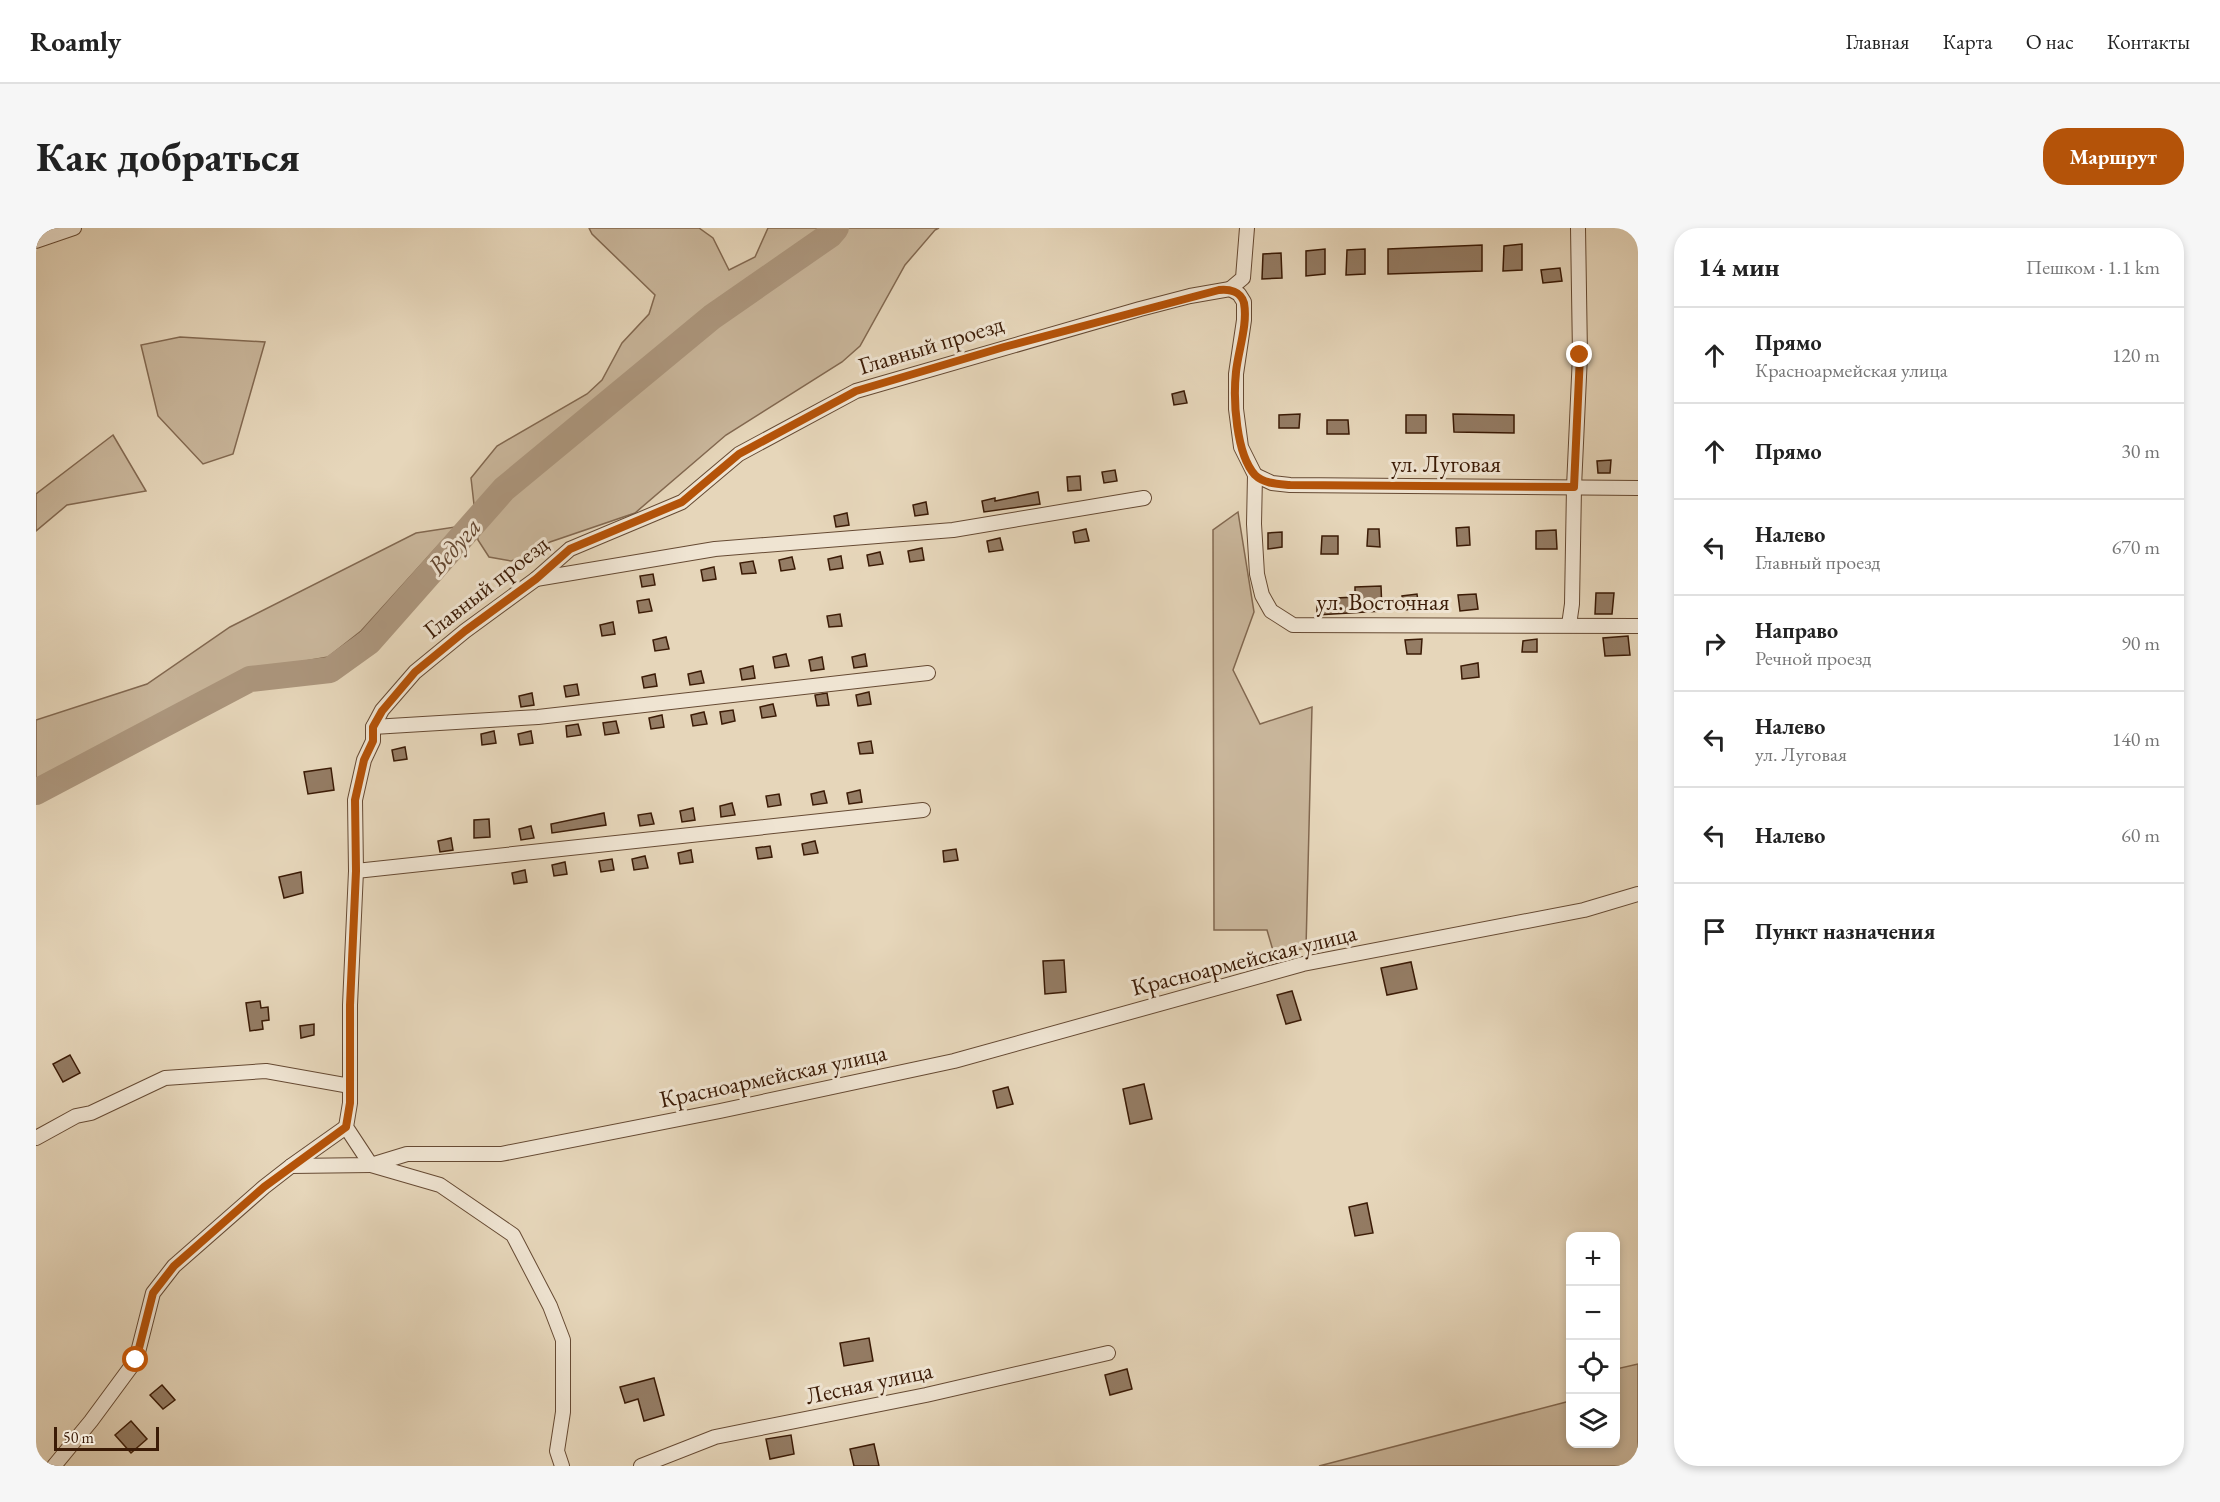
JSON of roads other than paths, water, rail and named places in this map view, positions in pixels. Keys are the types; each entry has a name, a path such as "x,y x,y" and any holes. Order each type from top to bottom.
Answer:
{"street":[{"path":"36,241 74,228"},
{"path":"1247,228 1243,278 1230,289 1239,294 1244,303 1244,320 1236,374 1236,409 1241,447 1255,475"},
{"path":"1569,625 1572,604 1580,355 1578,228"},
{"name":"Главный проезд","path":"346,1127 350,1103 350,1005 356,871 355,800 364,760 373,741 373,727 382,711 415,672 465,631 536,579 570,549 682,502 739,454 856,391 1129,312 1190,296 1230,289"},
{"name":"ул. Луговая","path":"1255,475 1272,483 1290,485 1638,488"},
{"name":"ул. Восточная","path":"1255,475 1255,550 1262,596 1271,611 1293,625 1638,626"},
{"path":"536,579 715,549 952,530 1144,498"},
{"path":"373,727 538,717 928,673"},
{"path":"356,871 923,810"},
{"name":"Красноармейская улица","path":"291,1167 371,1165 407,1154 501,1154 720,1111 954,1060 1303,964 1584,910 1638,894"},
{"path":"36,1138 76,1116 91,1113 165,1078 266,1071 350,1086"},
{"path":"54,1466 92,1421 136,1360 153,1293 174,1266 264,1187 346,1127 371,1165 440,1185 513,1235 550,1306 562,1340 563,1412 557,1451 562,1466"},
{"name":"Лесная улица","path":"641,1466 715,1437 926,1395 1108,1353"}],"waterway":[{"name":"Ведуга","path":"36,792 250,679 330,670 369,642 504,489 712,317 830,235 836,228"}]}
